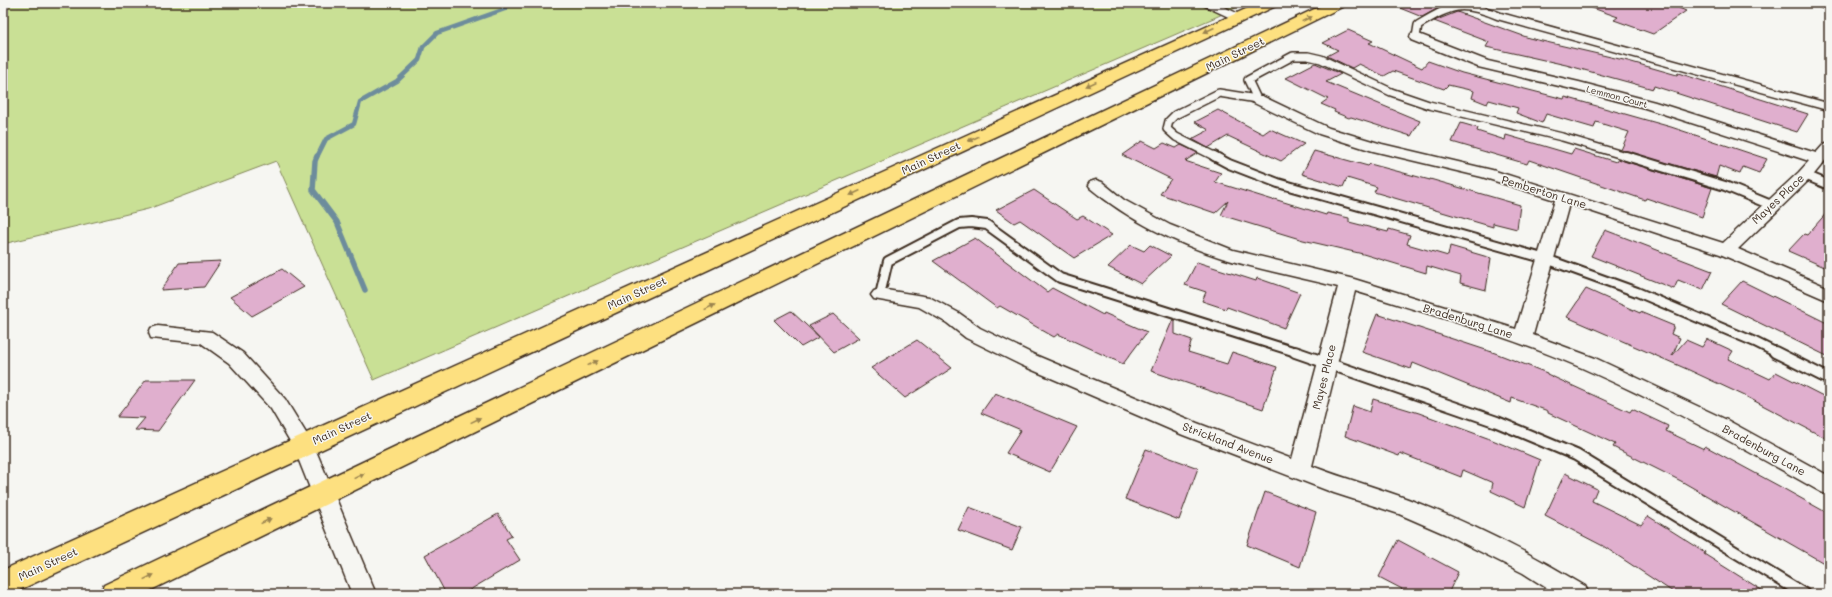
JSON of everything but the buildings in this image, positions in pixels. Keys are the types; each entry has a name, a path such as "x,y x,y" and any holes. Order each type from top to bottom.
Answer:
{"main road":[{"name":"Main Street","path":"3,584 1237,17 1271,3"},
{"name":"Main Street","path":"114,594 1339,3"},
{"path":"1237,17 1275,34"}],"street":[{"path":"1823,3 1829,5"},
{"name":"Lemmon Court","path":"1416,37 1445,51 1483,64 1593,90 1664,110 1738,132 1819,160"},
{"name":"Pemberton Lane","path":"1257,99 1324,131 1351,140 1378,148 1486,173 1640,221 1726,250 1829,295"},
{"name":"Mayes Place","path":"1726,250 1771,205 1805,175 1829,147"},
{"name":"Bradenburg Lane","path":"1096,185 1118,203 1164,229 1228,254 1348,283 1488,326 1588,362 1720,426 1829,486"},
{"path":"1523,338 1563,198"},
{"name":"Mayes Place","path":"1300,470 1348,283"},
{"name":"Strickland Avenue","path":"880,295 923,301 952,318 973,333 1028,360 1190,429 1342,487 1405,506 1453,527 1531,566 1577,594"},
{"path":"158,333 205,336 236,358 278,404 304,446 364,594"}],"lane":[{"path":"1207,3 1237,17"},
{"path":"1416,37 1418,25 1452,7 1465,6 1482,9 1499,16 1829,107"},
{"path":"1257,99 1248,80 1293,56 1321,58 1391,92 1429,104 1576,141 1725,186 1771,205"},
{"path":"1257,99 1219,93 1175,115 1169,121 1167,129 1176,137 1229,164 1278,183 1546,259 1637,292 1755,342 1829,379"},
{"path":"1805,175 1829,184"},
{"path":"880,295 888,261 959,224 971,223 988,225 1060,278 1327,362 1497,422 1576,455 1804,594"}],"green space":[{"path":"3,3 1246,3 374,380 276,161 148,209 3,244"}],"waterway":[{"path":"317,157 326,139 354,124 360,102 397,81 419,60 423,47 437,33 505,9 509,3"},
{"path":"317,156 315,161 313,190 337,222 365,290"}]}
